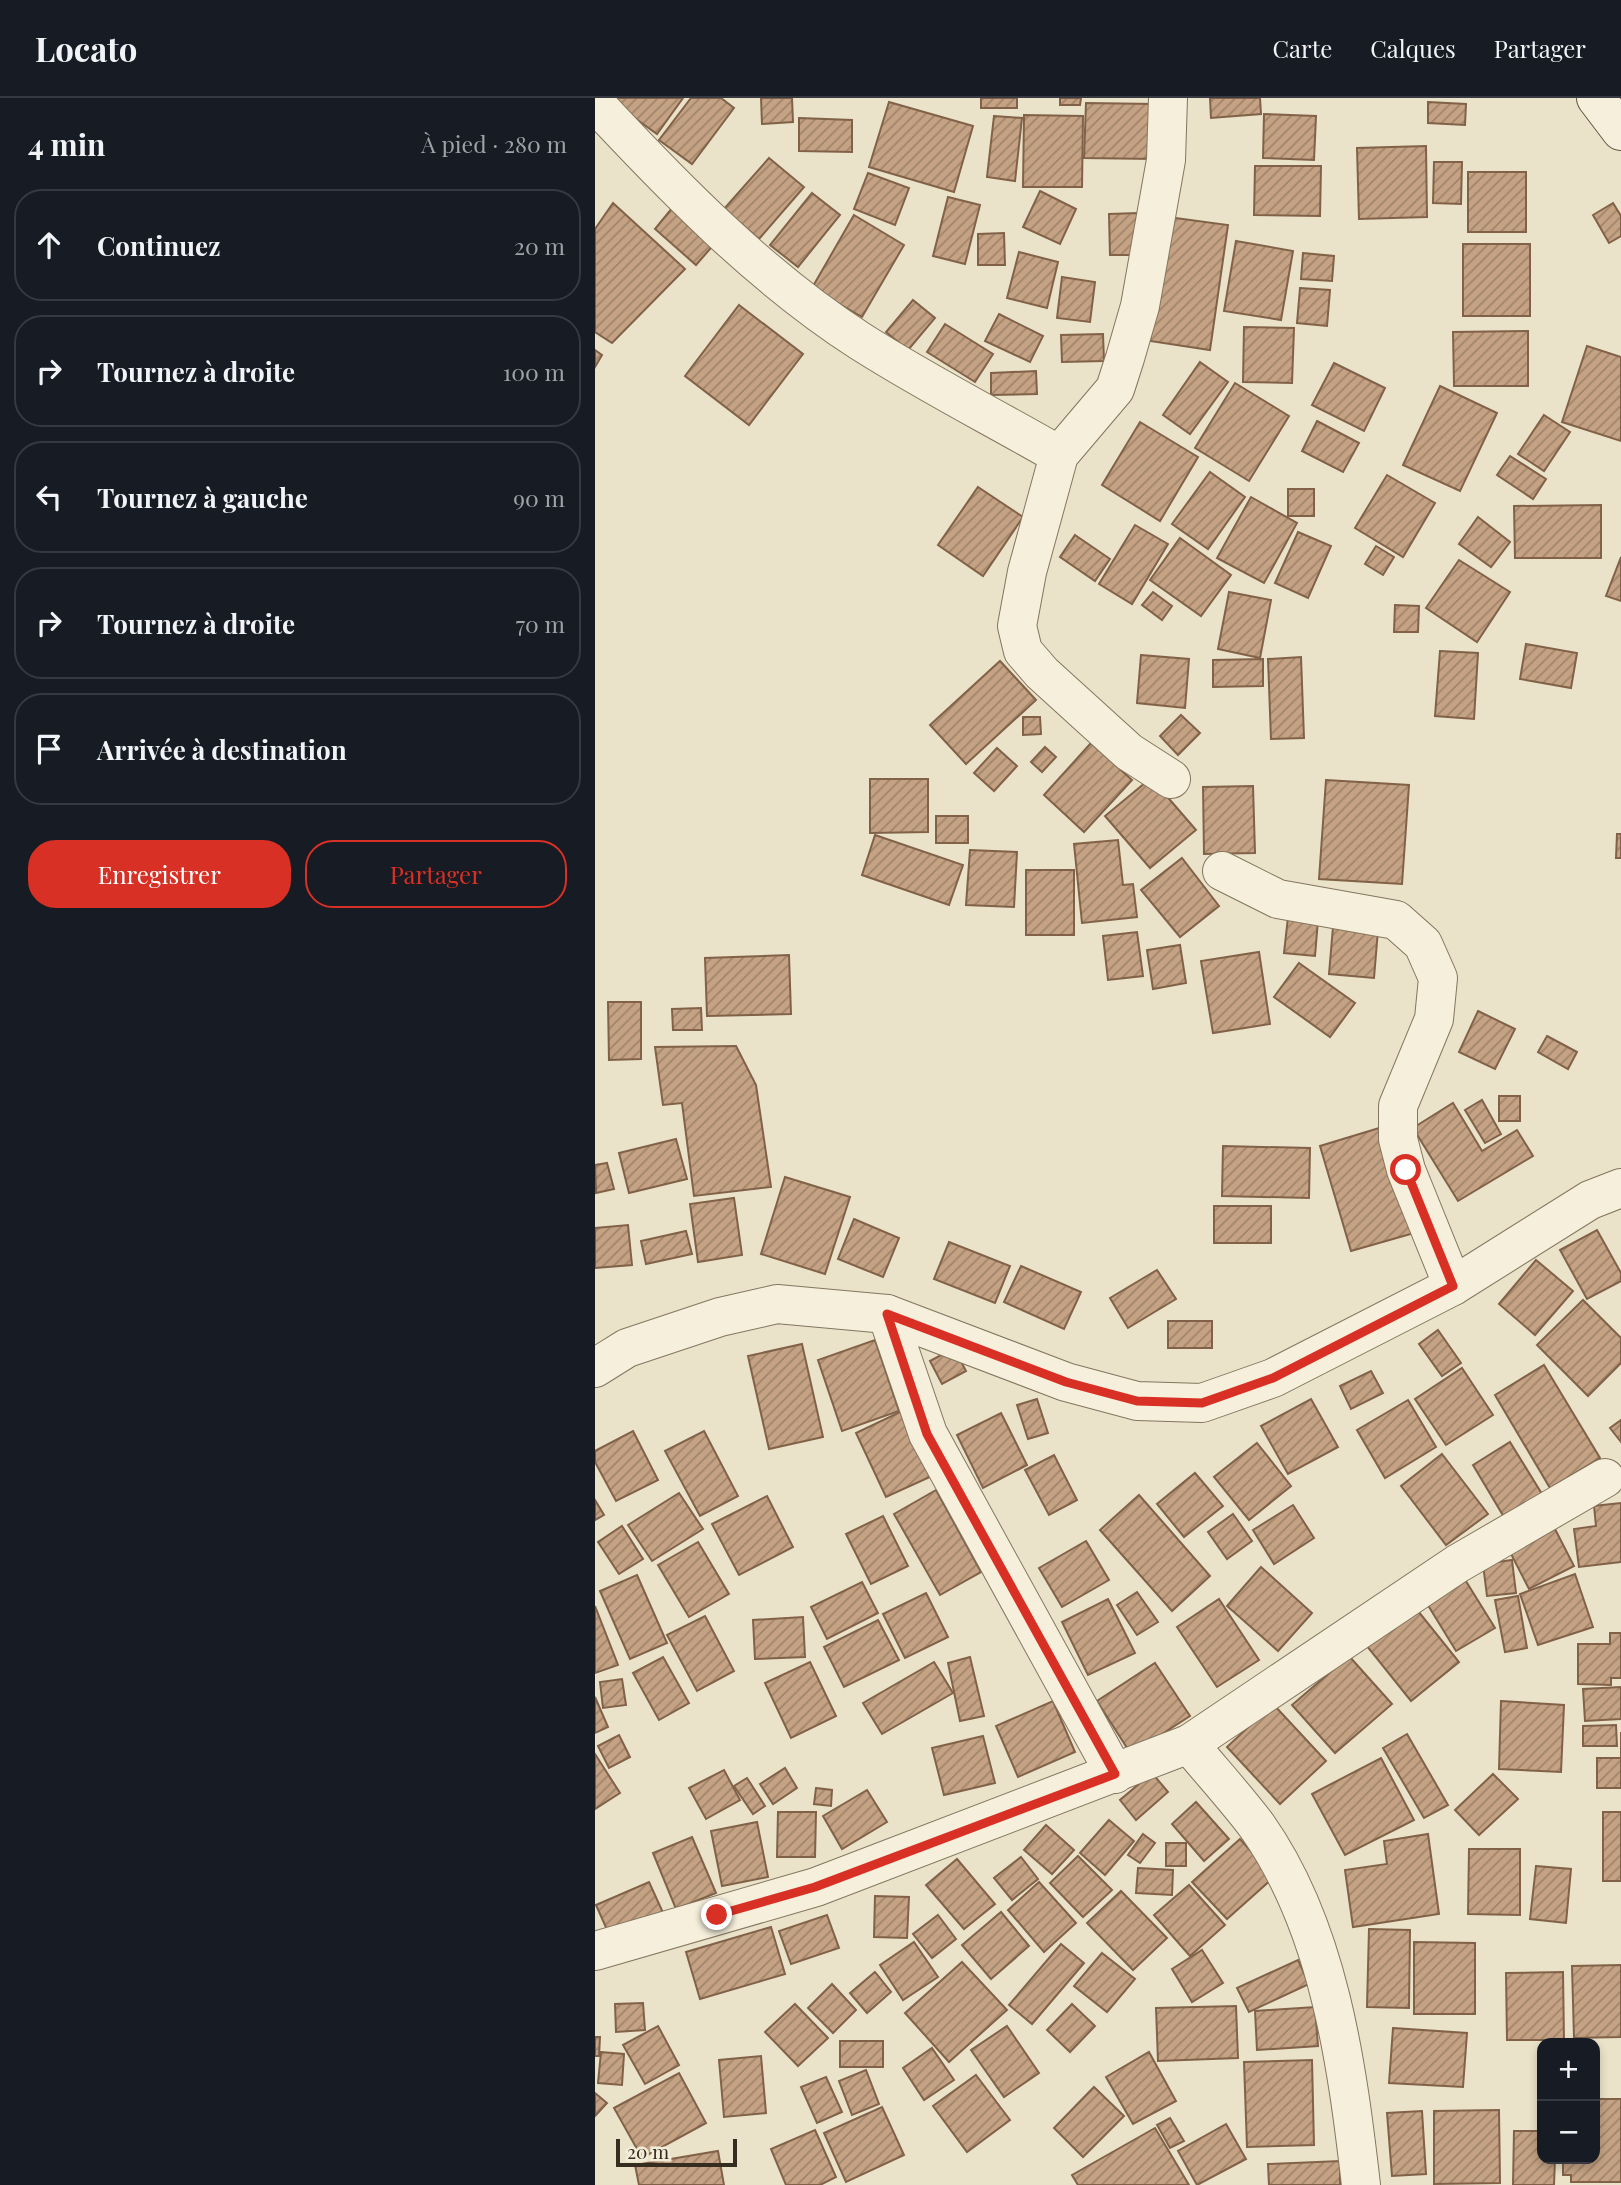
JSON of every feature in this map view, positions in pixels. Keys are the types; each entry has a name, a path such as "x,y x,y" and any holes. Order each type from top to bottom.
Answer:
{"street":[{"path":"1168,98 1165,160 1140,306 1115,389 1059,455 1017,626 1023,651 1041,673 1129,752 1171,779"},
{"path":"1596,98 1621,131"},
{"path":"595,103 641,152 763,268 859,340 1059,455"},
{"path":"1222,871 1277,899 1395,920 1423,944 1438,978 1434,1019 1398,1107 1398,1139 1406,1170 1453,1286"},
{"path":"595,1367 640,1344 720,1317 777,1304 887,1314 1066,1382 1137,1401 1202,1403 1273,1378 1453,1286 1590,1200 1621,1188"},
{"path":"887,1314 927,1434 1115,1774"},
{"path":"595,1951 815,1887 1189,1744 1457,1564 1605,1478"},
{"path":"1189,1744 1257,1827 1300,1904 1324,1977 1351,2099 1361,2185"}],"building":[{"path":"607,98 683,98 657,134"},
{"path":"691,98 721,98 734,108 692,164 659,140"},
{"path":"761,98 792,98 793,122 762,124"},
{"path":"981,98 1017,98 1017,108 981,108"},
{"path":"1060,98 1081,98 1080,105 1060,105"},
{"path":"1210,98 1260,98 1261,114 1211,118"},
{"path":"889,102 973,126 954,192 869,167"},
{"path":"1428,102 1466,104 1465,125 1428,123"},
{"path":"1086,103 1155,104 1154,159 1084,158"},
{"path":"1264,114 1316,116 1314,160 1263,158"},
{"path":"1024,115 1083,116 1082,187 1023,187"},
{"path":"994,116 1022,118 1015,181 987,177"},
{"path":"799,118 852,120 852,152 799,151"},
{"path":"1426,146 1427,217 1359,219 1357,148"},
{"path":"769,158 804,187 759,239 724,209"},
{"path":"1434,162 1462,162 1461,204 1433,203"},
{"path":"1255,166 1321,166 1320,216 1254,215"},
{"path":"1468,172 1526,172 1526,232 1468,232"},
{"path":"868,173 909,188 895,225 854,209"},
{"path":"1040,191 1076,209 1060,244 1023,227"},
{"path":"812,193 840,215 798,267 770,245"},
{"path":"948,197 980,205 965,264 933,256"},
{"path":"613,203 685,269 612,343 595,332 595,229"},
{"path":"1613,203 1621,216 1621,236 1609,243 1593,215"},
{"path":"673,207 716,242 696,265 655,229"},
{"path":"1138,213 1139,255 1110,255 1109,214"},
{"path":"854,215 904,245 862,317 812,288"},
{"path":"1168,217 1228,225 1210,350 1150,341"},
{"path":"1004,233 1005,265 978,265 978,234"},
{"path":"1236,241 1293,251 1281,320 1224,311"},
{"path":"1463,244 1530,244 1530,316 1463,316"},
{"path":"1019,252 1058,262 1047,308 1007,298"},
{"path":"1303,253 1334,256 1332,281 1301,279"},
{"path":"1062,277 1095,282 1090,322 1057,318"},
{"path":"1300,288 1330,290 1327,326 1297,323"},
{"path":"913,300 935,318 908,350 886,332"},
{"path":"739,305 803,354 749,425 685,376"},
{"path":"999,314 1043,336 1030,362 985,341"},
{"path":"945,324 993,354 975,382 927,352"},
{"path":"1244,327 1294,328 1292,383 1243,382"},
{"path":"1528,331 1528,386 1454,386 1453,332"},
{"path":"1103,334 1104,361 1062,362 1061,335"},
{"path":"1587,346 1621,357 1621,441 1562,422"},
{"path":"595,350 602,355 595,367"},
{"path":"1200,362 1228,382 1190,434 1163,415"},
{"path":"1334,363 1385,388 1364,431 1312,405"},
{"path":"1036,371 1037,394 991,395 991,373"},
{"path":"1235,383 1289,416 1249,481 1195,448"},
{"path":"1440,386 1497,413 1460,491 1403,465"},
{"path":"1544,415 1570,432 1544,471 1518,454"},
{"path":"1317,421 1359,443 1343,472 1302,451"},
{"path":"1140,422 1198,457 1160,521 1102,485"},
{"path":"1510,456 1546,479 1533,499 1497,475"},
{"path":"1210,472 1245,497 1208,549 1172,524"},
{"path":"1387,475 1435,503 1403,557 1355,528"},
{"path":"978,487 1023,517 983,576 938,545"},
{"path":"1288,489 1314,489 1314,516 1288,516"},
{"path":"1251,497 1297,523 1264,583 1217,558"},
{"path":"1601,505 1601,558 1515,558 1514,506"},
{"path":"1478,517 1510,542 1491,567 1459,544"},
{"path":"1135,525 1168,544 1132,604 1099,584"},
{"path":"1298,532 1331,546 1308,598 1275,583"},
{"path":"1075,535 1110,559 1095,581 1060,557"},
{"path":"1180,538 1231,575 1201,616 1150,580"},
{"path":"1376,546 1394,557 1383,575 1365,564"},
{"path":"1621,557 1621,601 1606,596"},
{"path":"1459,560 1510,592 1477,642 1426,608"},
{"path":"1153,592 1172,606 1162,620 1142,605"},
{"path":"1229,592 1271,600 1260,658 1218,649"},
{"path":"1395,605 1419,606 1418,632 1394,632"},
{"path":"1526,644 1577,653 1571,688 1520,679"},
{"path":"1440,651 1478,653 1474,719 1435,716"},
{"path":"1141,655 1189,659 1185,708 1137,703"},
{"path":"1301,657 1304,738 1271,739 1268,659"},
{"path":"1263,659 1263,686 1213,687 1213,660"},
{"path":"1000,661 1036,700 966,764 930,725"},
{"path":"1181,715 1200,733 1178,755 1160,736"},
{"path":"1023,717 1040,717 1041,734 1023,735"},
{"path":"1091,743 1132,780 1084,832 1044,795"},
{"path":"1045,747 1056,757 1042,772 1031,762"},
{"path":"997,748 1017,766 994,791 974,773"},
{"path":"1151,778 1196,830 1150,868 1105,816"},
{"path":"870,779 928,779 928,832 870,833"},
{"path":"1326,780 1409,785 1402,884 1319,879"},
{"path":"1253,786 1255,853 1204,854 1203,787"},
{"path":"936,816 968,816 968,843 936,843"},
{"path":"1617,834 1621,834 1621,858 1616,858"},
{"path":"875,835 963,865 949,905 862,875"},
{"path":"1118,840 1123,885 1133,884 1137,917 1082,923 1074,844"},
{"path":"970,850 1017,852 1014,907 966,905"},
{"path":"1182,858 1219,906 1180,937 1141,890"},
{"path":"1026,870 1074,870 1074,935 1026,935"},
{"path":"1288,917 1318,920 1315,956 1284,953"},
{"path":"1333,927 1378,930 1374,978 1329,974"},
{"path":"1137,932 1143,976 1108,980 1103,936"},
{"path":"1180,945 1186,983 1153,989 1147,950"},
{"path":"1259,952 1270,1024 1213,1033 1201,961"},
{"path":"789,955 791,1014 707,1016 705,958"},
{"path":"1299,963 1355,1003 1330,1037 1274,997"},
{"path":"608,1002 641,1002 641,1059 609,1060"},
{"path":"701,1008 702,1030 673,1030 672,1009"},
{"path":"1478,1011 1515,1029 1495,1069 1459,1052"},
{"path":"1547,1036 1577,1052 1568,1069 1538,1052"},
{"path":"736,1046 756,1085 771,1187 694,1196 682,1103 663,1105 655,1047"},
{"path":"1499,1096 1520,1096 1520,1121 1499,1121"},
{"path":"1482,1100 1501,1134 1485,1143 1465,1110"},
{"path":"1453,1103 1482,1151 1517,1130 1533,1156 1458,1201 1413,1128"},
{"path":"1389,1125 1421,1231 1351,1251 1320,1146"},
{"path":"676,1139 687,1179 629,1193 619,1153"},
{"path":"1223,1146 1310,1148 1309,1198 1222,1196"},
{"path":"607,1163 614,1189 596,1193 595,1165"},
{"path":"785,1177 850,1197 825,1274 761,1254"},
{"path":"734,1198 742,1255 698,1262 690,1204"},
{"path":"1214,1206 1271,1206 1271,1243 1214,1243"},
{"path":"854,1219 899,1238 883,1277 838,1259"},
{"path":"628,1225 632,1265 595,1268 595,1228"},
{"path":"1597,1230 1621,1273 1621,1281 1587,1299 1560,1250"},
{"path":"686,1231 692,1254 646,1264 641,1241"},
{"path":"949,1242 1010,1266 995,1303 934,1279"},
{"path":"1536,1260 1573,1291 1535,1335 1499,1304"},
{"path":"1021,1266 1081,1292 1064,1329 1004,1302"},
{"path":"1157,1270 1176,1299 1128,1328 1110,1298"},
{"path":"1583,1300 1621,1338 1621,1363 1588,1396 1537,1345"},
{"path":"1168,1321 1212,1321 1212,1348 1168,1348"},
{"path":"1438,1330 1461,1363 1442,1376 1419,1344"},
{"path":"875,1340 899,1411 842,1431 818,1360"},
{"path":"802,1344 823,1437 769,1449 748,1356"},
{"path":"954,1348 966,1371 942,1384 930,1361"},
{"path":"1544,1365 1600,1458 1550,1488 1495,1395"},
{"path":"1462,1368 1493,1415 1446,1445 1415,1399"},
{"path":"1371,1371 1383,1393 1351,1409 1340,1386"},
{"path":"1037,1399 1048,1433 1028,1439 1017,1405"},
{"path":"1311,1399 1338,1447 1288,1474 1261,1426"},
{"path":"1408,1400 1436,1447 1385,1478 1357,1430"},
{"path":"902,1411 932,1476 886,1497 856,1433"},
{"path":"1001,1413 1027,1465 983,1488 957,1435"},
{"path":"1621,1420 1621,1442 1610,1428"},
{"path":"633,1431 658,1480 616,1501 595,1462 595,1451"},
{"path":"704,1431 738,1496 700,1516 665,1451"},
{"path":"1510,1442 1542,1494 1504,1517 1473,1465"},
{"path":"1257,1443 1291,1486 1249,1520 1214,1477"},
{"path":"1442,1454 1488,1514 1446,1545 1401,1486"},
{"path":"1054,1455 1077,1500 1049,1515 1025,1470"},
{"path":"1195,1473 1223,1506 1184,1537 1157,1504"},
{"path":"936,1490 981,1572 940,1595 894,1514"},
{"path":"679,1493 703,1529 652,1561 628,1525"},
{"path":"1139,1495 1210,1576 1172,1611 1100,1530"},
{"path":"767,1496 793,1547 739,1575 712,1524"},
{"path":"595,1500 604,1515 595,1520"},
{"path":"1621,1503 1621,1562 1579,1567 1574,1529 1596,1526 1594,1506"},
{"path":"1293,1505 1314,1538 1274,1564 1253,1530"},
{"path":"1233,1514 1252,1541 1227,1559 1208,1532"},
{"path":"883,1516 908,1566 871,1584 846,1534"},
{"path":"622,1526 643,1559 619,1574 598,1542"},
{"path":"1555,1529 1574,1566 1529,1589 1510,1552"},
{"path":"1086,1541 1109,1580 1062,1607 1039,1568"},
{"path":"698,1542 729,1594 689,1617 658,1565"},
{"path":"1512,1560 1516,1593 1487,1596 1483,1564"},
{"path":"1261,1567 1312,1613 1278,1651 1227,1606"},
{"path":"1575,1574 1593,1627 1538,1645 1520,1594"},
{"path":"637,1575 667,1643 630,1659 600,1591"},
{"path":"1464,1578 1495,1628 1456,1651 1426,1602"},
{"path":"862,1582 878,1613 827,1639 811,1607"},
{"path":"1137,1592 1158,1622 1137,1635 1117,1605"},
{"path":"926,1593 948,1637 905,1658 883,1614"},
{"path":"1518,1596 1527,1648 1505,1652 1495,1600"},
{"path":"1108,1599 1135,1653 1088,1675 1062,1622"},
{"path":"1219,1599 1259,1660 1217,1687 1177,1627"},
{"path":"595,1606 618,1665 595,1673"},
{"path":"1414,1606 1459,1662 1411,1701 1366,1645"},
{"path":"705,1616 734,1671 697,1691 667,1635"},
{"path":"803,1617 805,1657 755,1659 753,1620"},
{"path":"878,1620 899,1660 844,1687 824,1647"},
{"path":"1610,1633 1621,1633 1621,1678 1611,1678 1611,1685 1578,1684 1578,1644 1610,1644"},
{"path":"1349,1656 1392,1704 1335,1753 1292,1705"},
{"path":"663,1657 689,1703 659,1720 633,1673"},
{"path":"970,1657 984,1716 960,1721 948,1663"},
{"path":"810,1662 836,1716 791,1738 765,1683"},
{"path":"934,1662 953,1693 882,1734 863,1703"},
{"path":"1155,1663 1190,1716 1131,1754 1097,1701"},
{"path":"622,1679 626,1705 603,1708 600,1682"},
{"path":"1621,1687 1621,1719 1585,1721 1583,1689"},
{"path":"595,1697 608,1727 595,1733"},
{"path":"1053,1701 1075,1752 1018,1777 996,1726"},
{"path":"1501,1701 1564,1705 1561,1772 1499,1769"},
{"path":"1273,1704 1326,1761 1280,1804 1227,1747"},
{"path":"1616,1725 1617,1746 1583,1746 1583,1726"},
{"path":"1407,1734 1448,1805 1424,1818 1383,1748"},
{"path":"619,1735 630,1757 609,1768 598,1746"},
{"path":"983,1736 995,1783 944,1795 932,1748"},
{"path":"595,1754 620,1793 595,1809"},
{"path":"1381,1758 1414,1820 1345,1855 1312,1794"},
{"path":"1597,1758 1621,1758 1621,1788 1597,1788"},
{"path":"785,1768 797,1788 773,1804 760,1784"},
{"path":"724,1770 740,1800 706,1819 689,1788"},
{"path":"1152,1773 1168,1792 1136,1820 1120,1800"},
{"path":"1493,1774 1518,1799 1479,1835 1455,1810"},
{"path":"747,1778 765,1806 753,1814 734,1786"},
{"path":"816,1788 832,1790 831,1806 814,1804"},
{"path":"867,1790 887,1822 842,1849 823,1816"},
{"path":"1196,1802 1229,1839 1204,1861 1172,1824"},
{"path":"778,1812 816,1812 815,1857 777,1857"},
{"path":"1603,1812 1621,1812 1621,1881 1603,1881"},
{"path":"1109,1820 1134,1841 1105,1875 1080,1853"},
{"path":"757,1822 768,1877 722,1886 711,1831"},
{"path":"1046,1825 1074,1850 1052,1874 1024,1850"},
{"path":"1143,1834 1155,1843 1140,1863 1128,1855"},
{"path":"1428,1834 1439,1914 1353,1927 1345,1870 1387,1864 1384,1841"},
{"path":"692,1837 716,1893 676,1909 653,1853"},
{"path":"1240,1839 1274,1877 1227,1919 1192,1882"},
{"path":"1166,1843 1186,1843 1186,1866 1166,1866"},
{"path":"1469,1849 1520,1849 1520,1915 1468,1914"},
{"path":"1078,1856 1112,1890 1083,1917 1050,1883"},
{"path":"1021,1857 1038,1879 1012,1900 994,1878"},
{"path":"957,1859 995,1904 964,1929 926,1885"},
{"path":"1536,1866 1571,1869 1566,1923 1530,1919"},
{"path":"1138,1868 1173,1870 1172,1895 1136,1893"},
{"path":"649,1882 665,1917 612,1941 596,1905"},
{"path":"1039,1882 1076,1923 1044,1952 1008,1910"},
{"path":"1189,1885 1225,1925 1190,1956 1154,1915"},
{"path":"1121,1891 1167,1938 1133,1970 1087,1923"},
{"path":"875,1896 909,1897 907,1938 874,1937"},
{"path":"1001,1912 1029,1946 991,1979 962,1945"},
{"path":"827,1915 839,1948 791,1964 779,1931"},
{"path":"938,1915 956,1939 932,1958 913,1934"},
{"path":"771,1927 785,1974 700,1999 686,1952"},
{"path":"1369,1929 1410,1930 1409,2008 1367,2007"},
{"path":"914,1942 938,1977 903,2000 880,1965"},
{"path":"1414,1942 1475,1943 1475,2014 1414,2014"},
{"path":"1061,1944 1084,1963 1032,2024 1009,2005"},
{"path":"1202,1950 1223,1983 1192,2002 1172,1969"},
{"path":"1102,1953 1135,1979 1107,2012 1074,1986"},
{"path":"1298,1960 1309,1984 1249,2012 1237,1988"},
{"path":"962,1962 1007,2010 949,2062 905,2013"},
{"path":"1621,1965 1621,2037 1574,2038 1572,1966"},
{"path":"875,1972 891,1992 867,2013 850,1993"},
{"path":"1563,1972 1564,2038 1507,2040 1506,1973"},
{"path":"832,1984 856,2010 833,2033 808,2008"},
{"path":"643,2003 645,2030 616,2032 615,2004"},
{"path":"795,2004 828,2038 798,2066 765,2032"},
{"path":"1072,2004 1095,2026 1070,2052 1047,2030"},
{"path":"1236,2006 1238,2058 1158,2061 1156,2008"},
{"path":"1315,2007 1318,2046 1257,2050 1255,2011"},
{"path":"658,2026 679,2065 645,2084 623,2045"},
{"path":"1007,2026 1039,2073 1004,2097 971,2050"},
{"path":"1393,2028 1467,2033 1463,2087 1389,2083"},
{"path":"595,2037 600,2037 599,2056 595,2056"},
{"path":"840,2041 883,2041 883,2067 840,2067"},
{"path":"932,2048 954,2080 924,2100 903,2068"},
{"path":"601,2052 624,2054 622,2085 598,2083"},
{"path":"1149,2052 1176,2101 1133,2124 1106,2077"},
{"path":"761,2056 766,2113 724,2117 719,2060"},
{"path":"1312,2060 1314,2145 1247,2147 1244,2062"},
{"path":"866,2070 879,2104 852,2115 839,2081"},
{"path":"679,2073 706,2123 642,2158 614,2108"},
{"path":"976,2075 1010,2120 967,2152 933,2106"},
{"path":"826,2077 842,2112 817,2123 801,2087"},
{"path":"1094,2087 1124,2116 1083,2157 1054,2128"},
{"path":"595,2093 607,2103 595,2116"},
{"path":"1600,2099 1621,2099 1621,2182 1571,2182 1571,2175 1563,2175 1563,2164 1600,2164"},
{"path":"882,2107 904,2155 846,2182 824,2133"},
{"path":"1499,2110 1500,2183 1434,2184 1434,2111"},
{"path":"1422,2111 1426,2174 1392,2176 1387,2113"},
{"path":"1170,2118 1184,2141 1170,2148 1157,2125"},
{"path":"1226,2124 1246,2159 1197,2185 1178,2151"},
{"path":"1155,2128 1189,2185 1078,2185 1072,2175"},
{"path":"815,2130 836,2177 820,2185 786,2185 771,2149"},
{"path":"1514,2131 1537,2131 1537,2164 1555,2164 1554,2185 1513,2185"},
{"path":"718,2151 724,2185 639,2185 635,2165"},
{"path":"1340,2161 1340,2185 1269,2185 1268,2164"}],"route":[{"path":"717,1915 815,1887 1115,1774 927,1434 887,1314 1066,1382 1137,1401 1202,1403 1273,1378 1453,1286 1406,1170"}]}
